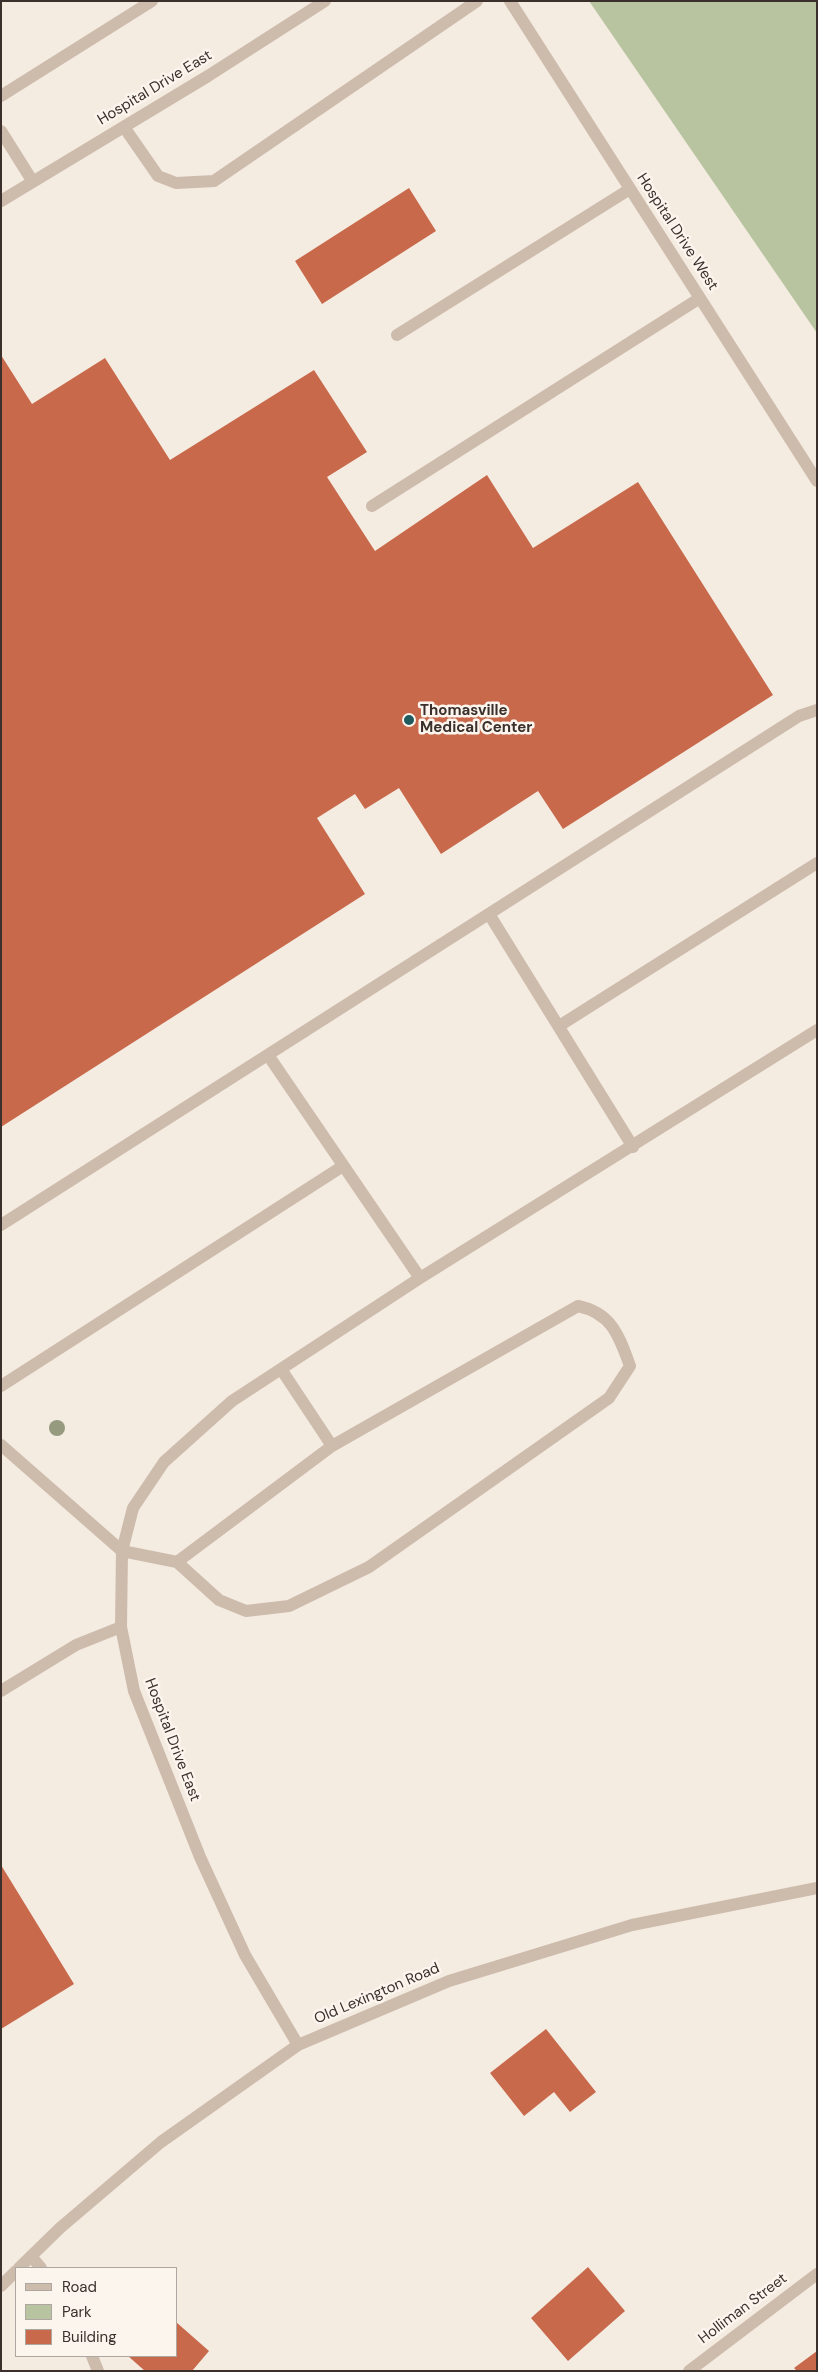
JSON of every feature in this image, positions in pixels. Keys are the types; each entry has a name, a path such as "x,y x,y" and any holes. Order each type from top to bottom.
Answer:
{"street":[{"path":"1,96 152,1"},
{"name":"Hospital Drive East","path":"1,201 124,127 325,1"},
{"path":"124,127 158,176 176,183 214,181 477,1"},
{"name":"Hospital Drive West","path":"510,1 817,481"},
{"path":"1,131 33,182"},
{"path":"397,335 630,189"},
{"path":"372,506 700,298"},
{"path":"1,1225 799,716 817,710"},
{"path":"558,1026 817,862"},
{"path":"489,914 633,1147"},
{"name":"Hospital Drive East","path":"298,2045 245,1955 200,1857 134,1691 122,1626 122,1551 133,1508 164,1462 232,1401 420,1278 633,1147 817,1030"},
{"path":"268,1055 420,1278"},
{"path":"1,1386 343,1166"},
{"path":"1,1445 122,1551 177,1562 219,1600 246,1611 289,1606 369,1567 609,1398 630,1366 616,1329 592,1309 578,1306 332,1446 177,1562"},
{"path":"281,1369 332,1446"},
{"path":"1,1690 76,1646 122,1626"},
{"name":"Old Lexington Road","path":"20,2267 60,2228 161,2142 298,2045 449,1980 613,1930 817,1888"},
{"path":"31,2256 40,2267"},
{"path":"1,2286 15,2272"},
{"name":"Holliman Street","path":"689,2371 817,2274"},
{"path":"92,2357 98,2371"}],"green space":[{"path":"589,1 817,1 817,333"}],"building":[{"path":"409,188 436,231 322,304 295,261"},
{"path":"1,355 32,404 105,358 170,460 314,370 367,452 327,477 375,551 487,475 533,548 638,482 773,695 563,829 538,791 441,854 399,788 365,809 355,794 317,818 365,894 1,1127"},
{"path":"1,1865 74,1984 1,2029"},
{"path":"546,2029 596,2092 570,2112 554,2092 524,2116 490,2073"},
{"path":"588,2267 625,2311 568,2361 531,2318"},
{"path":"178,2324 209,2351 192,2371 145,2371 129,2357 178,2357"},
{"path":"817,2351 817,2371 797,2371 794,2368"}],"place":[{"name":"Thomasville Medical Center","path":"409,720"}]}
